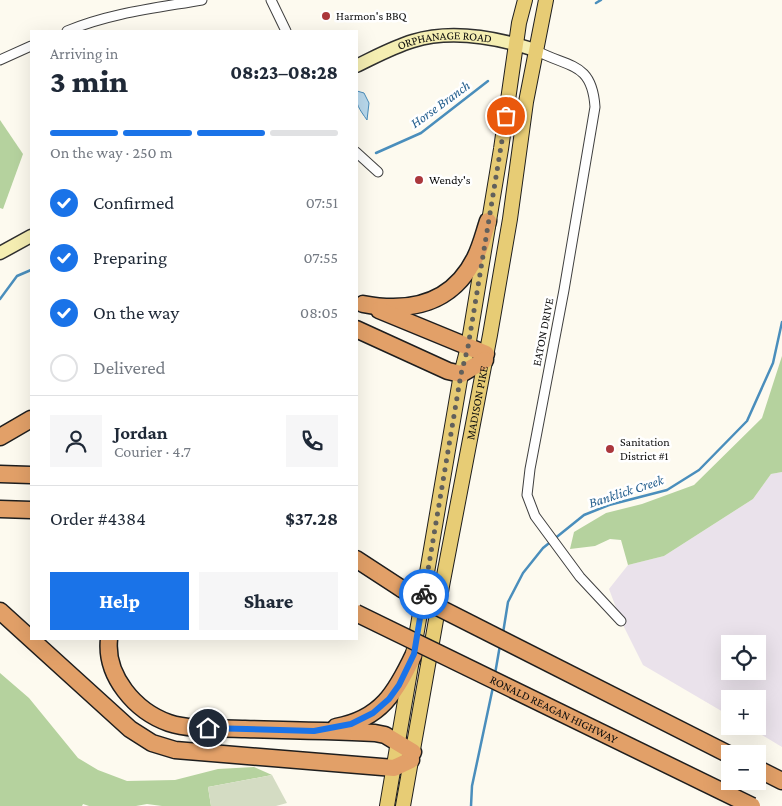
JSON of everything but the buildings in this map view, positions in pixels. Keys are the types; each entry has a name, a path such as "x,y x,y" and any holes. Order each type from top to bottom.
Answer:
{"highway":[{"path":"360,302 384,308 412,307 425,304 442,295 457,284 469,268 476,256 488,221"},
{"path":"358,330 448,372 461,374 485,357 468,347 360,302"},
{"path":"0,437 30,421"},
{"path":"0,474 30,475"},
{"path":"0,509 30,510"},
{"path":"358,560 402,589"},
{"path":"358,570 402,589 721,750"},
{"path":"0,611 30,638"},
{"name":"RONALD REAGAN HIGHWAY","path":"358,614 752,806"},
{"path":"32,640 130,728 152,743 175,750 394,768 412,756 398,743 385,735 376,733 208,728 168,722 155,716 128,696 112,668 110,640"},
{"path":"314,731 351,724 373,713 389,699 399,685 414,654"},
{"path":"766,773 782,781"}],"main road":[{"name":"MADISON PIKE","path":"387,806 461,374 468,347 488,221 502,149 519,23 525,0"},
{"name":"MADISON PIKE","path":"403,806 510,219 535,50 546,0"},
{"name":"ORPHANAGE ROAD","path":"358,65 385,52 425,38 472,36 517,44 535,50"},
{"path":"0,253 30,237"}],"street":[{"path":"70,30 124,13 202,0"},
{"path":"271,0 286,30"},
{"path":"0,60 30,46"},
{"name":"EATON DRIVE","path":"535,50 548,57 575,66 582,72 590,81 595,107 527,495 535,516 570,564 621,621"},
{"path":"358,154 378,172"}],"shaded area":[{"path":"782,472 782,747 762,735 766,735 766,690 721,690 721,711 643,665 621,621 609,589 628,565 664,556 753,499 771,474"}],"green space":[{"path":"0,120 23,154 3,209 0,208"},
{"path":"782,356 782,472 771,474 753,499 664,556 628,565 621,540 610,539 595,546 570,549 574,532 606,513 642,504 694,485 762,418"},
{"path":"0,673 29,698 78,758 98,770 127,781 175,780 218,769 254,767 272,775 208,787 211,806 162,806 147,804 136,806 89,806 83,804 82,806 0,806"},
{"path":"272,775 287,803 276,806 211,806 208,787"}],"water":[{"path":"358,91 364,93 369,103 367,120 360,110"}],"waterway":[{"name":"Horse Branch","path":"596,3 601,0"},
{"name":"Horse Branch","path":"376,153 421,133 488,81"},
{"name":"Horse Branch","path":"0,299 17,276 30,270"},
{"name":"Banklick Creek","path":"503,633 508,602 523,573 543,548 584,515 609,505 667,490 699,470 747,421 773,363 782,322"},
{"name":"Banklick Creek","path":"495,674 500,645"},
{"name":"Banklick Creek","path":"471,806 472,786 493,687"}],"way so far":[{"path":"424,594 461,374 468,347 488,221 502,149 506,116"}],"place":[{"name":"Harmon's BBQ","path":"326,16"},
{"name":"Wendy's","path":"419,180"},
{"name":"Sanitation District #1","path":"610,449"}],"route":[{"path":"208,728 314,731 351,724 373,713 389,699 399,685 414,654 424,594"}]}
